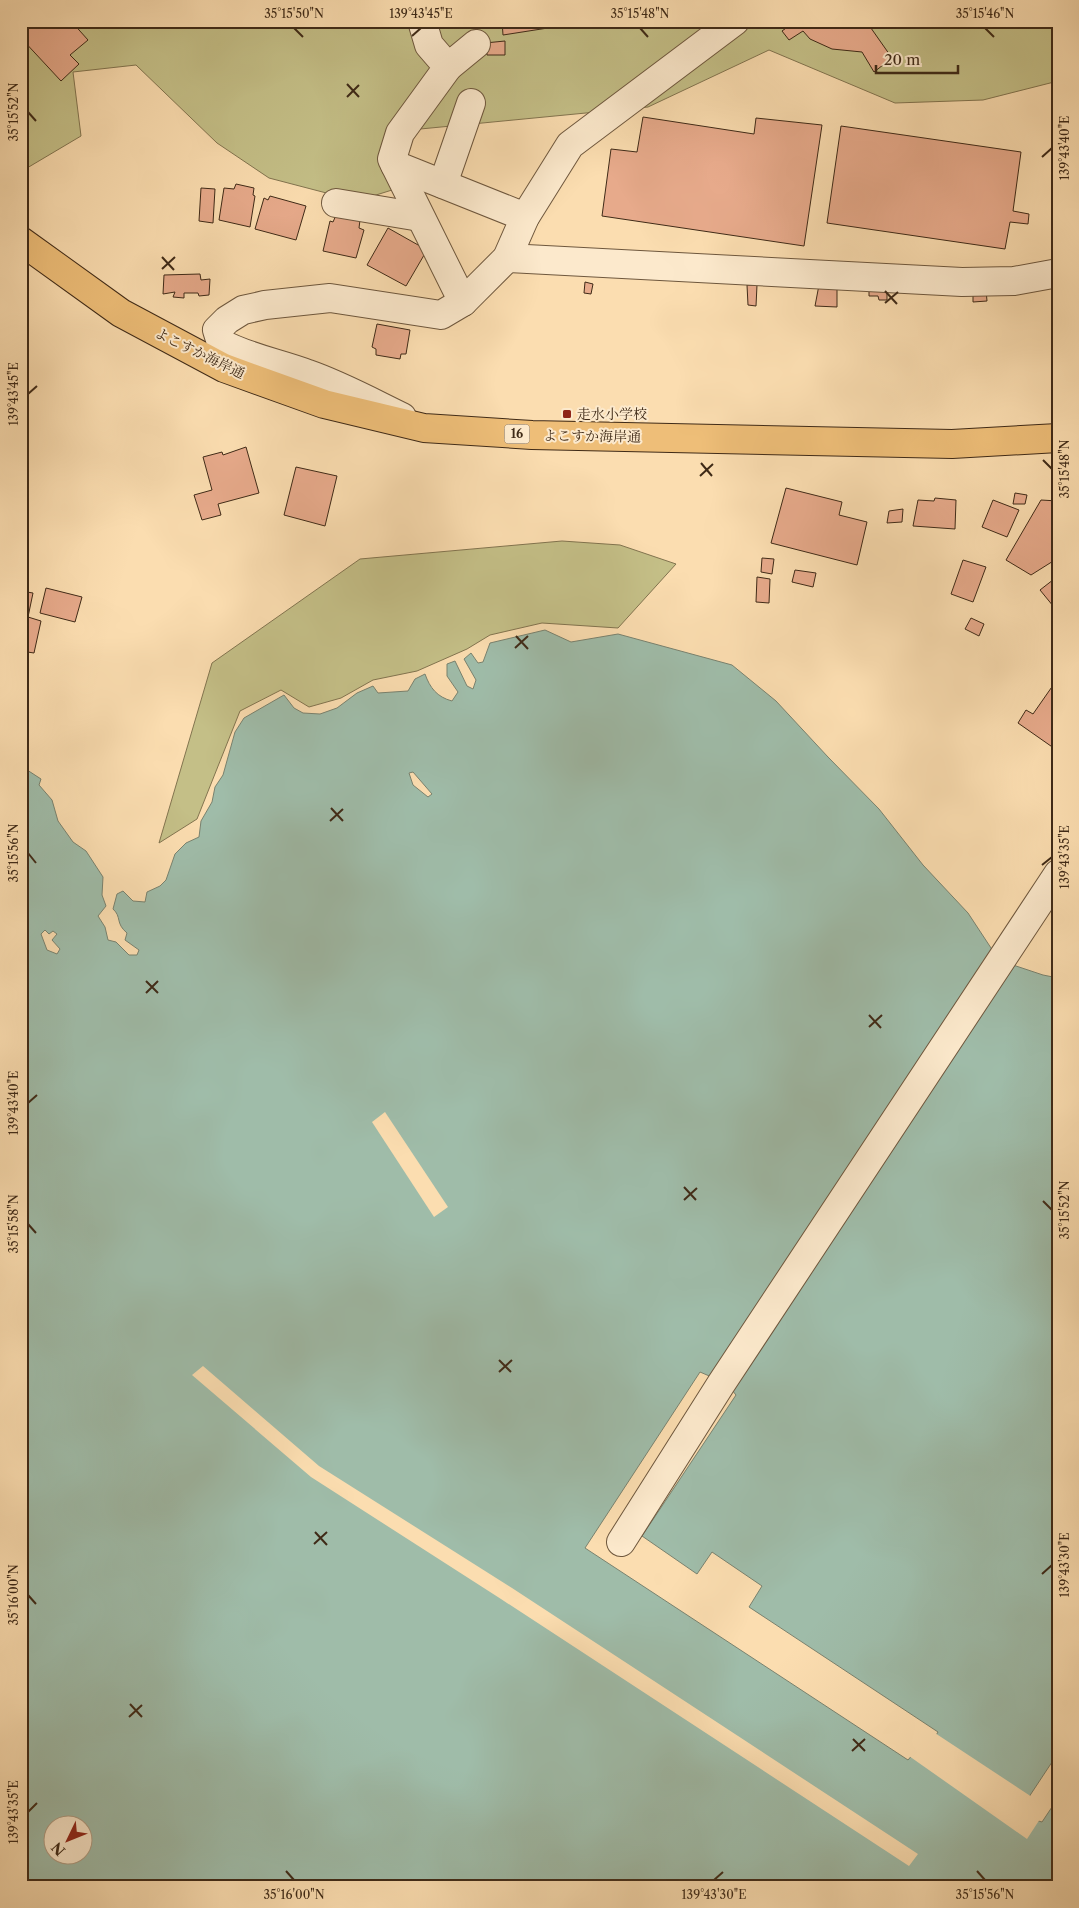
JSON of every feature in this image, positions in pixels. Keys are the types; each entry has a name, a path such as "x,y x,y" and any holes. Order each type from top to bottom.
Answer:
{"highway":[{"name":"よこすか海岸通","path":"21,242 121,313 224,368 324,404 424,428 532,435 942,444 1058,438"}],"street":[{"path":"422,21 429,45 448,67"},
{"path":"424,428 360,396 308,374 237,352 221,344 217,330 227,320 243,310 265,305 330,298 440,315 462,302 507,258 525,217 570,145 735,21"},
{"path":"462,302 392,159 400,133 448,67 476,44"},
{"path":"444,184 471,103"},
{"path":"395,165 525,217"},
{"path":"336,203 420,217"},
{"path":"507,258 962,282 1014,281 1058,273"},
{"path":"621,1542 721,1384 1058,874"}],"shaded area":[{"path":"21,21 1058,21 1058,81 983,100 895,103 769,50 648,107 410,130 395,165 392,190 357,201 269,178 217,143 136,65 73,72 81,136 22,171"},
{"path":"562,541 620,545 676,564 618,628 542,623 490,635 467,649 417,671 373,680 341,698 309,707 281,690 240,711 197,819 159,843 212,663 360,559"},
{"path":"545,630 571,642 618,634 732,665 776,701 879,809 923,865 968,913 993,951 714,1378 700,1372 585,1548 908,1760 920,1746 927,1750 938,1732 749,1607 762,1586 712,1552 697,1574 642,1536 736,1395 732,1390 1010,964 1058,978 1058,1753 1021,1809 1035,1820 1042,1822 1058,1798 1058,1887 21,1887 21,766 41,779 39,785 52,800 58,821 73,842 86,851 103,877 102,895 106,906 98,916 105,927 108,940 116,942 129,955 137,955 139,950 125,940 127,933 121,926 113,909 117,894 123,891 133,901 145,902 147,892 160,886 166,880 175,854 186,843 199,837 201,821 212,802 215,787 223,775 235,732 244,718 284,695 294,708 303,713 320,714 337,708 357,693 373,686 378,693 408,691 415,679 425,674 429,684 435,691 442,697 452,701 458,692 447,676 447,664 455,661 467,686 473,689 476,680 464,659 471,653 478,663 483,662 490,643","holes":["413,772 432,794 428,797 413,785 409,773","45,930 49,934 53,931 57,934 52,940 60,949 57,954 47,950 41,934"]}],"pier":[{"path":"385,1112 448,1207 434,1217 372,1122"},
{"path":"203,1366 319,1466 512,1588 918,1854 909,1866 311,1477 192,1375"},
{"path":"747,1609 1032,1797 1024,1809 1030,1810 1040,1819 1027,1839 909,1756 919,1744 926,1747 934,1733"}],"building":[{"path":"21,21 71,21 88,40 70,55 79,64 61,81 21,38"},
{"path":"262,21 306,21 262,28"},
{"path":"502,21 567,21 567,25 503,35"},
{"path":"796,21 866,21 892,58 874,72 862,52 832,49 810,39 803,31 789,40 782,31"},
{"path":"505,41 505,55 487,55 485,43"},
{"path":"643,117 754,134 756,118 822,125 804,246 602,216 611,149 637,152"},
{"path":"841,126 1021,152 1013,211 1029,214 1028,224 1010,222 1005,249 827,223"},
{"path":"236,184 254,188 253,195 255,196 250,227 219,220 224,188 234,189"},
{"path":"201,188 215,189 213,223 199,221"},
{"path":"270,196 306,206 296,240 255,229 264,198 268,200"},
{"path":"337,213 360,220 359,228 364,230 356,258 323,251 330,221 333,222"},
{"path":"388,228 427,250 406,286 367,265"},
{"path":"200,274 201,280 210,279 209,295 199,296 198,293 184,293 184,298 173,297 175,292 163,294 164,275"},
{"path":"585,282 593,284 591,294 584,293"},
{"path":"747,285 757,285 756,306 748,305"},
{"path":"819,285 837,286 837,307 815,306"},
{"path":"869,286 887,291 887,300 879,300 878,296 869,296"},
{"path":"986,290 987,301 973,302 973,291"},
{"path":"377,324 410,330 406,354 401,354 400,359 376,355 376,349 372,347"},
{"path":"246,447 259,493 218,504 221,515 202,520 194,495 212,490 203,457 222,452 223,455"},
{"path":"296,467 337,476 325,526 284,515"},
{"path":"786,488 842,502 839,515 867,522 857,565 771,543"},
{"path":"1015,493 1027,495 1025,504 1013,504"},
{"path":"935,498 956,500 955,529 913,526 918,500 934,501"},
{"path":"993,500 1019,510 1007,537 982,527"},
{"path":"1041,500 1058,501 1058,558 1031,575 1006,560"},
{"path":"903,509 902,522 887,523 889,511"},
{"path":"762,558 774,559 772,574 761,572"},
{"path":"963,560 986,567 973,602 951,594"},
{"path":"795,570 816,573 813,587 792,582"},
{"path":"1058,576 1058,612 1040,590"},
{"path":"757,577 770,579 769,603 756,602"},
{"path":"46,588 82,597 75,622 40,613"},
{"path":"21,591 33,593 28,617 41,621 34,653 21,651"},
{"path":"971,618 984,624 979,636 965,629"},
{"path":"1056,681 1058,682 1058,751 1018,723 1026,710 1033,714"}],"place":[{"name":"走水小学校","path":"567,414"}]}
